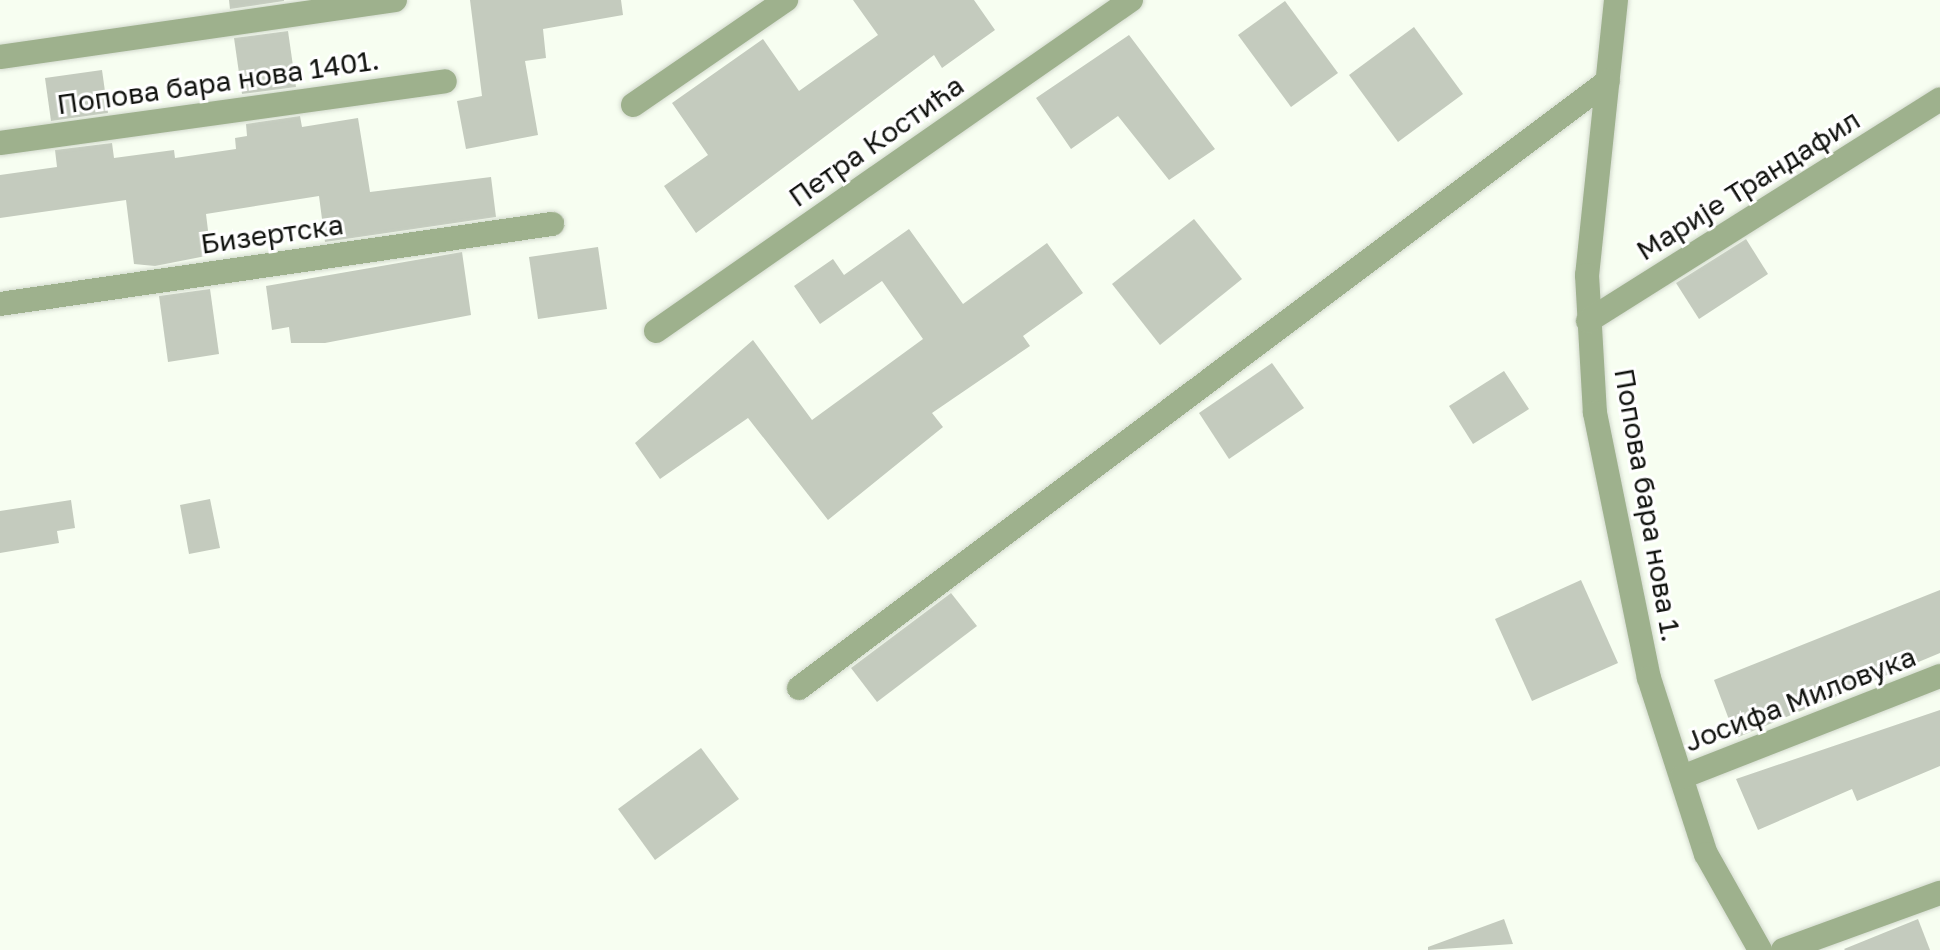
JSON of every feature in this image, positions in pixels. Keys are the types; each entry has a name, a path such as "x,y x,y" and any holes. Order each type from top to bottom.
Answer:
{"street":[{"path":"0,57 395,0"},
{"path":"633,105 786,0"},
{"name":"Петра Костића","path":"656,331 1131,0"},
{"name":"Попова бара нова 1.","path":"1616,0 1588,321 1607,471 1649,678 1715,877 1760,950"},
{"name":"Попова бара нова 1401.","path":"0,143 445,81"},
{"path":"799,688 1608,81"},
{"name":"Марије Трандафил","path":"1588,321 1940,99"},
{"name":"Бизертска","path":"0,304 552,224"},
{"name":"Јосифа Миловука","path":"1682,777 1940,676"},
{"path":"1783,950 1940,893"}],"building":[{"path":"229,0 284,0 284,1 230,9"},
{"path":"470,0 621,0 623,15 543,29 546,58 525,61 538,135 466,149 457,101 482,96"},
{"path":"853,0 974,0 995,30 942,68 934,55 696,233 664,186 708,155 672,103 763,39 799,91 878,35"},
{"path":"1285,1 1338,73 1291,107 1238,35"},
{"path":"1414,27 1463,94 1398,142 1349,75"},
{"path":"288,31 296,87 242,94 234,38"},
{"path":"1129,35 1215,149 1169,180 1118,116 1071,149 1036,98"},
{"path":"102,70 108,113 51,121 45,78"},
{"path":"300,116 302,127 358,118 370,192 491,177 496,217 325,242 319,196 206,214 211,255 155,266 134,264 126,200 0,218 0,175 57,167 55,150 112,143 114,158 174,150 175,158 236,149 235,138 247,136 246,124"},
{"path":"1194,219 1242,279 1160,345 1112,284"},
{"path":"909,229 963,304 1047,243 1083,293 1023,336 1030,346 932,413 943,427 828,520 748,418 660,479 635,443 753,340 812,420 923,339 882,281 820,324 794,286 833,259 844,275"},
{"path":"1746,239 1768,274 1699,319 1676,283"},
{"path":"598,247 607,309 538,319 529,257"},
{"path":"462,252 471,315 325,343 291,343 289,327 272,330 266,286"},
{"path":"210,289 219,354 168,362 159,296"},
{"path":"1272,363 1304,408 1229,459 1199,413"},
{"path":"1504,371 1529,409 1473,444 1449,406"},
{"path":"210,499 220,548 189,554 180,505"},
{"path":"71,500 75,528 57,531 59,543 0,553 0,511"},
{"path":"1581,580 1618,663 1532,701 1495,619"},
{"path":"1940,590 1940,653 1736,738 1714,680"},
{"path":"951,593 977,626 877,702 851,668"},
{"path":"1940,710 1940,766 1857,801 1852,789 1758,830 1736,779"},
{"path":"701,748 739,799 655,860 618,809"},
{"path":"1504,919 1513,944 1428,950 1428,947"},
{"path":"1918,919 1930,950 1844,949"}]}
